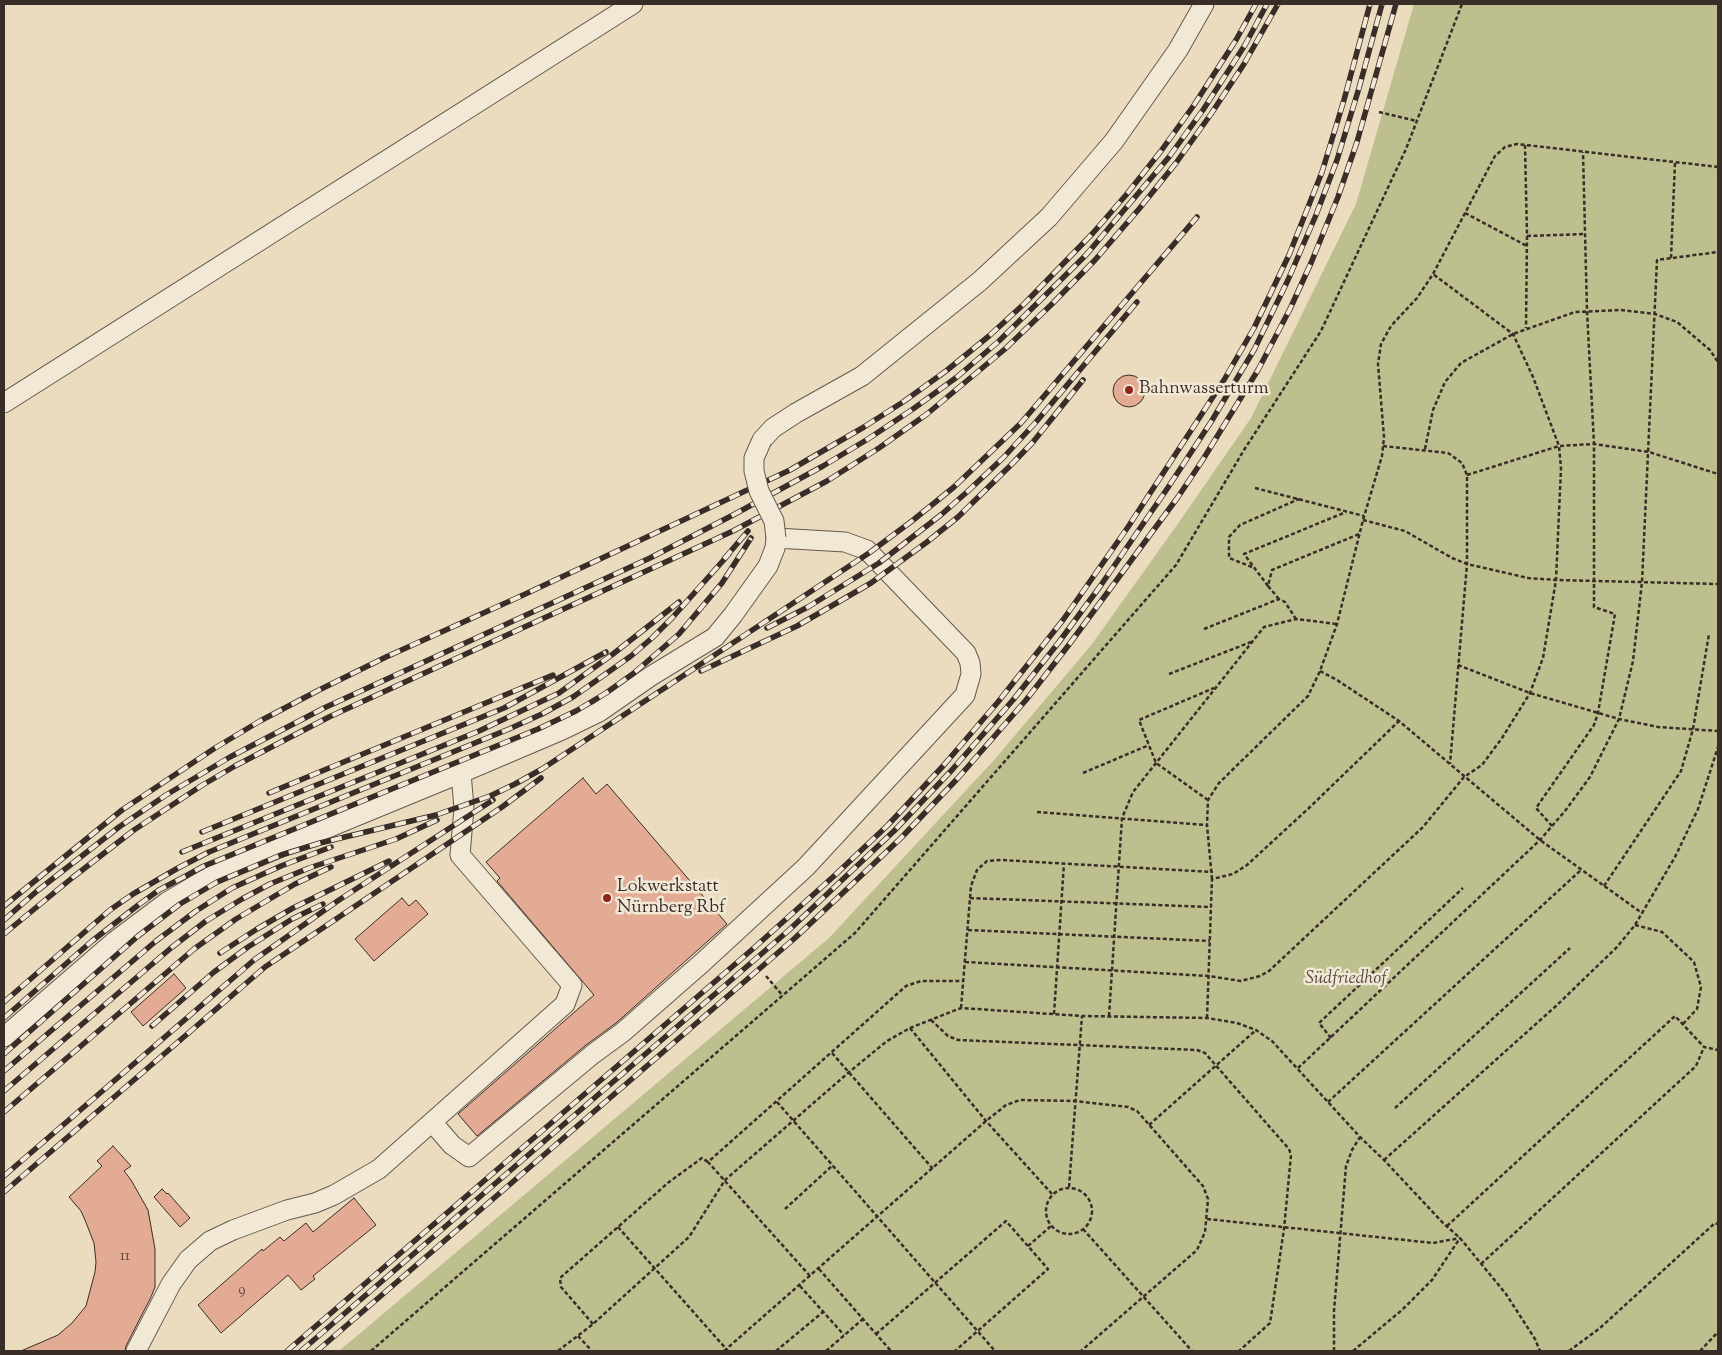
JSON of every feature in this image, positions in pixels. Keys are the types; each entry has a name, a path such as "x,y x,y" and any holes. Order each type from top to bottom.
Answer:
{"lane":[{"path":"4,403 633,4"},
{"path":"4,1036 115,941 167,902 211,876 554,734 599,712 651,676 715,637 768,566 775,548 774,520 759,491 754,471 754,458 762,440 773,428 796,413 862,376 980,280 1049,216 1114,141 1178,50 1204,4"},
{"path":"432,1122 452,1145 470,1157 593,1054 623,1032 703,962 806,867 965,695 971,674 970,663 966,653 867,550 845,542 776,538"},
{"path":"136,1351 171,1284 188,1260 210,1240 287,1210 315,1203 334,1195 379,1169 565,1004 572,985 460,855 464,808 461,773"}],"path":[{"path":"371,1351 856,933 1176,566 1244,450 1321,331 1406,149 1462,4"},
{"path":"1379,112 1417,121"},
{"path":"1207,1018 1213,872 1207,825 1208,800 1219,783 1308,696 1320,671 1337,624 1359,534 1382,456 1384,437 1378,364 1381,344 1391,326 1417,298 1433,274 1495,156 1505,147 1517,144 1718,167"},
{"path":"1525,145 1527,236 1526,329"},
{"path":"1552,826 1536,808 1594,725 1598,713 1615,614 1594,607 1594,444 1587,311 1583,152"},
{"path":"1671,258 1674,162"},
{"path":"1465,213 1527,246"},
{"path":"1527,236 1585,234"},
{"path":"1298,1069 1540,840 1590,777 1619,719 1633,661 1642,582 1658,260 1718,252"},
{"path":"965,962 1209,976 1241,981 1260,976 1269,971 1422,827 1464,776 1482,765 1502,738 1530,693 1543,658 1556,580 1561,468 1559,446 1533,377 1513,334 1433,274"},
{"path":"1425,449 1433,410 1445,382 1461,363 1513,334 1575,312 1621,310 1655,314 1677,322 1710,350 1718,362"},
{"path":"1467,475 1559,446 1594,444 1649,452 1718,474"},
{"path":"1383,446 1425,449 1448,453 1462,463 1467,475 1467,564 1450,764"},
{"path":"1255,488 1364,516"},
{"path":"1254,568 1229,558 1229,537 1240,525 1299,499"},
{"path":"1296,619 1285,602 1279,599 1244,554 1346,512"},
{"path":"1363,520 1404,531 1452,558 1467,564 1528,578 1718,584"},
{"path":"1268,586 1272,570 1359,534"},
{"path":"1204,629 1279,599"},
{"path":"1108,1016 1122,818 1133,792 1264,627 1296,619 1337,624"},
{"path":"1604,886 1681,771 1693,729 1709,634"},
{"path":"1169,674 1253,642"},
{"path":"1458,665 1530,693 1619,719 1658,727 1718,731"},
{"path":"1320,671 1399,721 1540,840 1642,913"},
{"path":"1208,800 1156,763 1139,720 1216,688"},
{"path":"1212,879 1233,874 1247,865 1399,721"},
{"path":"1083,773 1149,746"},
{"path":"1384,1160 1556,1006 1617,947 1635,925 1675,857 1698,809 1718,747"},
{"path":"1037,812 1207,825"},
{"path":"961,1008 971,886 977,870 987,861 1001,860 1213,872"},
{"path":"1054,1014 1064,864"},
{"path":"1328,1102 1581,870"},
{"path":"1331,1038 1319,1023 1463,888"},
{"path":"970,898 1211,907"},
{"path":"1635,925 1662,932 1694,962 1701,987 1697,1009 1682,1025"},
{"path":"968,930 1210,941"},
{"path":"1395,1108 1570,948"},
{"path":"766,976 783,996"},
{"path":"708,1162 906,986 921,981 963,981"},
{"path":"558,1351 593,1324 689,1237 725,1180 848,1073 887,1040 910,1028 961,1008 1082,1016 1207,1018 1237,1023 1256,1030 1272,1041 1360,1137 1460,1238 1506,1294 1535,1339 1540,1351"},
{"path":"1069,1187 1082,1016"},
{"path":"1447,1226 1675,1016 1704,1047 1718,1050"},
{"path":"931,1020 948,1036 958,1040 1197,1050 1205,1053 1289,1149 1291,1155 1284,1229 1270,1323 1239,1351"},
{"path":"910,1028 986,1121 1052,1194"},
{"path":"1150,1125 1256,1030"},
{"path":"1482,1264 1696,1066 1704,1047"},
{"path":"831,1053 933,1169"},
{"path":"618,1227 726,1351 1006,1105 1020,1100 1075,1101 1128,1107 1137,1111 1203,1186 1208,1199 1205,1232 1197,1250 1081,1351"},
{"path":"777,1101 995,1351"},
{"path":"1334,1351 1334,1311 1346,1166 1360,1137"},
{"path":"593,1324 561,1287 560,1278 669,1182 702,1158 725,1180 810,1276"},
{"path":"785,1208 833,1165"},
{"path":"1069,1187 1086,1195 1091,1203 1092,1212 1090,1222 1084,1229 1066,1234 1058,1232 1051,1226 1046,1218 1045,1210 1047,1201 1052,1194 1060,1189 1069,1187"},
{"path":"1207,1220 1284,1229 1340,1232 1433,1243 1460,1238"},
{"path":"876,1334 1006,1221 1048,1269 956,1351"},
{"path":"1569,1351 1600,1328 1715,1223 1718,1224"},
{"path":"1028,1246 1051,1226"},
{"path":"1084,1229 1192,1351"},
{"path":"1353,1351 1402,1310 1432,1280 1460,1238"},
{"path":"819,1269 891,1351"},
{"path":"800,1285 844,1335"},
{"path":"776,1351 823,1311"},
{"path":"826,1351 862,1319"},
{"path":"1700,1351 1718,1332"},
{"path":"578,1336 592,1351"}],"green space":[{"name":"Südfriedhof","path":"1414,4 1718,4 1718,1351 339,1351 829,938 995,759 1092,644 1251,418 1356,204"}],"building":[{"name":"Bahnwasserturm","path":"1129,375 1140,380 1145,391 1140,402 1129,407 1118,402 1113,391 1118,380"},
{"name":"Lokwerkstatt Nürnberg Rbf","path":"583,778 596,794 607,784 727,924 616,1023 586,1045 477,1136 458,1114 594,995 497,881 500,878 486,862"},
{"path":"402,898 409,906 416,900 428,914 374,961 355,939"},
{"path":"174,974 186,988 143,1026 131,1012"},
{"path":"113,1146 131,1166 124,1171 148,1210 155,1249 155,1287 151,1297 125,1351 21,1351 58,1335 72,1323 86,1306 95,1272 94,1243 81,1211 69,1197 102,1166 97,1161"},
{"path":"162,1189 168,1193 190,1218 180,1227 154,1197"},
{"path":"354,1198 376,1225 313,1276 315,1279 301,1290 288,1275 221,1333 198,1305 262,1249 263,1251 280,1237 284,1241 306,1223 313,1232"}],"railway":[{"path":"4,906 122,810 215,748 260,721 386,657 790,470 903,402 946,371 989,336 1025,303 1093,233 1161,151 1194,105 1236,40 1256,4"},
{"path":"4,920 37,891 119,827 166,795 230,757 324,708 650,558 823,466 913,409 957,377 999,341 1086,255 1169,157 1203,110 1245,45 1267,4"},
{"path":"4,934 134,830 235,766 329,717 733,531 827,481 879,448 927,414 1005,349 1053,303 1095,260 1139,209 1176,163 1211,114 1244,64 1278,4"},
{"path":"287,1351 755,947 834,876 888,825 943,766 998,702 1063,620 1128,527 1224,380 1254,328 1289,255 1322,172 1370,4"},
{"path":"301,1351 788,931 894,831 951,771 1013,700 1101,585 1211,422 1254,350 1288,280 1337,160 1382,4"},
{"path":"317,1351 795,938 901,838 958,778 1026,700 1178,497 1258,370 1290,309 1338,197 1357,142 1396,4"},
{"path":"4,1054 138,936 180,904 217,882 281,855 320,843 436,815 490,796 515,784 542,769 869,553 954,487 1021,423 1197,217"},
{"path":"767,628 808,607 879,563 967,492 1003,458 1036,422 1137,302"},
{"path":"701,671 797,626 871,583 927,542 958,517 1011,465 1033,442 1083,380"},
{"path":"724,559 748,531"},
{"path":"4,1018 92,941 159,890 204,866 538,729 576,711 606,693 634,673 679,634 722,583 751,538"},
{"path":"4,1002 110,910 133,894 178,868 209,852 509,729 573,697 631,656 652,638 729,554"},
{"path":"182,852 479,731 559,693 613,654 679,602"},
{"path":"202,832 504,708 606,652"},
{"path":"269,793 553,675"},
{"path":"4,1192 265,967 502,807 541,778"},
{"path":"4,1176 254,960 339,900 493,800"},
{"path":"4,1091 171,948 206,921 270,884 309,868 396,839 437,820"},
{"path":"4,1071 156,941 196,911 232,888 281,866 331,847"},
{"path":"220,953 293,908 389,861"},
{"path":"4,1112 194,949 236,919 295,884 331,867"},
{"path":"152,1026 214,972 248,947 292,919 323,904"}],"place":[{"name":"Bahnwasserturm","path":"1129,390"},
{"name":"Lokwerkstatt Nürnberg Rbf","path":"607,898"}]}
